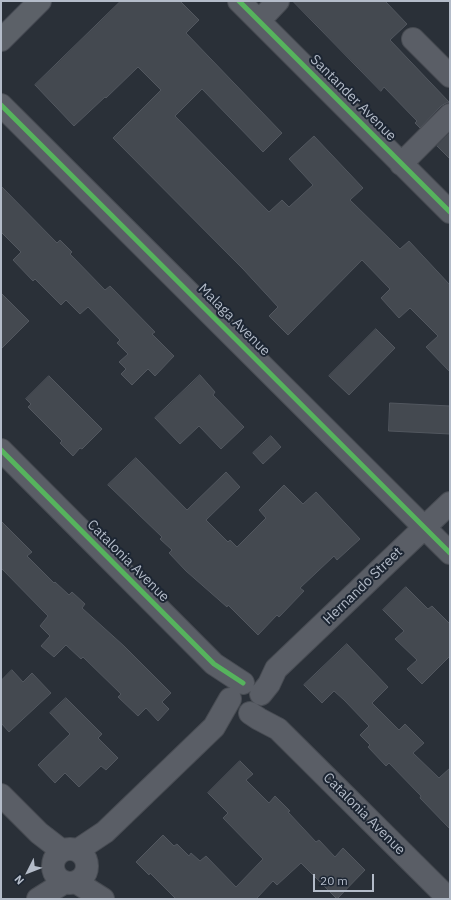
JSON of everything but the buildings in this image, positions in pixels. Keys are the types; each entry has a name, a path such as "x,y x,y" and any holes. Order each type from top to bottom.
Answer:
{"main road":[{"path":"1,40 40,1"}],"street":[{"name":"Santander Avenue","path":"239,1 450,212"},
{"path":"259,21 278,1"},
{"path":"413,39 450,76"},
{"name":"Malaga Avenue","path":"1,105 450,553"},
{"path":"401,164 450,115"},
{"name":"Catalonia Avenue","path":"1,450 246,697 269,708 275,717 278,729 449,899"},
{"name":"Hernando Street","path":"38,898 70,865 214,727 225,723 246,697 256,676 276,669 450,503"},
{"path":"1,795 102,898"}],"cycle path":[{"path":"239,1 450,212"},
{"path":"1,105 450,553"},
{"path":"1,450 214,664 243,683"}]}
